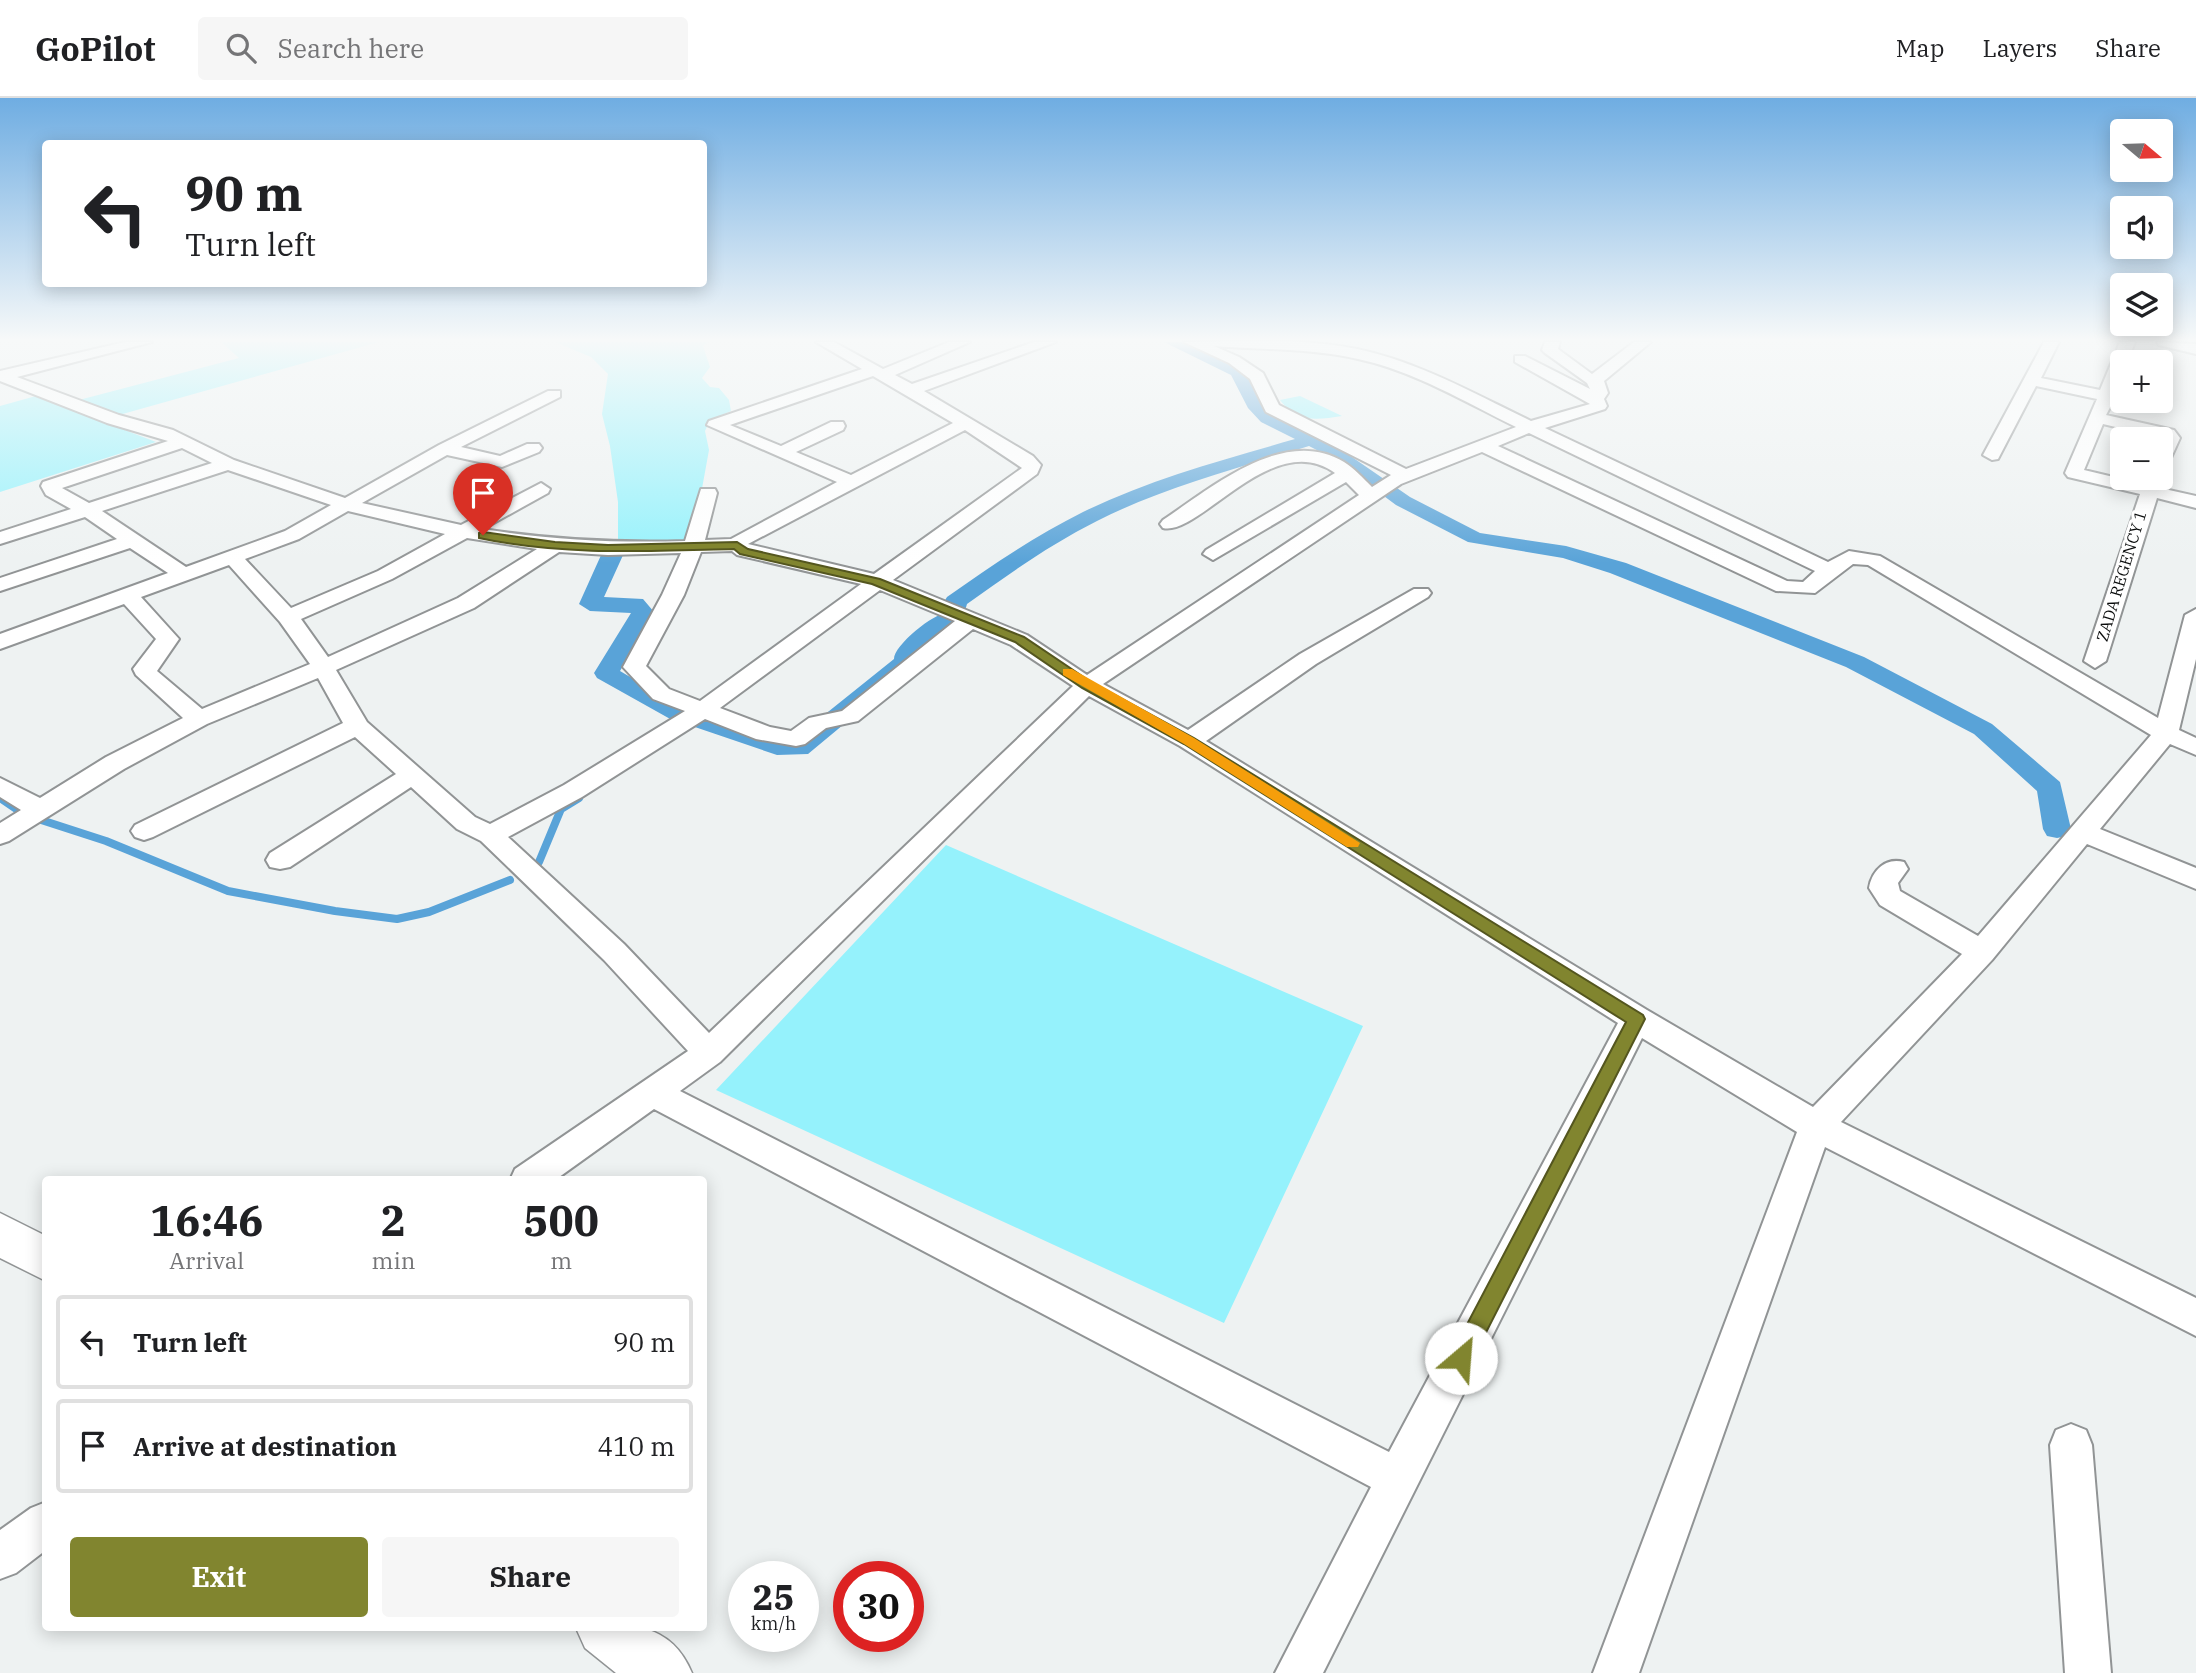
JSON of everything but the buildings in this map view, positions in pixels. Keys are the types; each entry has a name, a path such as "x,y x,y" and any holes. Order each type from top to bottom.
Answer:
{"main road":[{"path":"0,1234 42,1258"},
{"path":"609,1631 663,1673"}],"street":[{"path":"104,416 167,434 228,464 349,506 460,531 555,546 608,549 737,545 744,551 876,581 1019,639 1087,685 1189,741 1636,1019 1816,1126 2196,1318"},
{"path":"0,642 234,559 292,535 512,416"},
{"path":"740,416 716,423 738,436 849,481"},
{"path":"490,835 637,755 1031,470 1032,465 1027,460 956,416"},
{"path":"1283,416 1388,485"},
{"path":"1505,416 1829,570"},
{"path":"533,1176 709,1053 1087,685 1388,485 1480,444 1571,416"},
{"path":"1992,455 2014,416"},
{"path":"2098,418 2137,427"},
{"name":"ZADA REGENCY 1","path":"2098,418 2074,473 2110,478"},
{"path":"737,545 742,539 849,481 967,422"},
{"path":"780,453 837,426"},
{"path":"184,442 50,486 53,491 89,511 187,576"},
{"path":"1480,444 1783,587 1808,589 1849,557 1874,560 2181,740"},
{"path":"446,449 502,462 533,448"},
{"path":"1170,524 1235,482 1271,462 1292,455 1319,457 1337,465 1346,474 1388,485"},
{"path":"26,577 5,536 228,464"},
{"path":"1213,554 1346,474"},
{"path":"288,617 385,575 460,531 541,489"},
{"name":"ZADA REGENCY 1","path":"2095,662 2149,490"},
{"name":"ZADA REGENCY 1","path":"2166,490 2196,502"},
{"path":"708,493 694,547 674,594 649,635 634,667 661,694 765,734 790,740 875,697 972,619"},
{"path":"0,585 132,541"},
{"path":"0,835 115,763 200,719 405,634 466,603 555,546"},
{"path":"234,559 288,617 323,667 357,726 466,823 490,835 614,952 709,1053"},
{"path":"1189,741 1308,659 1420,593"},
{"path":"129,597 168,639 144,669 147,675 200,719"},
{"path":"1616,1673 1816,1126 1982,952 2085,833 2181,740 2196,615"},
{"path":"144,831 357,726"},
{"path":"280,860 412,775"},
{"path":"0,786 39,809"},
{"path":"2085,833 2196,879"},
{"path":"1894,869 1884,881 1883,888 1890,898 1982,952"},
{"path":"1298,1673 1636,1019"},
{"path":"653,1093 1398,1479"},
{"path":"2071,1445 2088,1673"},
{"path":"0,1557 42,1526"}],"shaded area":[{"path":"0,416 87,416 156,442 0,492"},
{"path":"602,416 720,416 710,420 705,431 709,450 689,541 618,545 618,502"},
{"path":"1299,416 1342,416 1315,419"},
{"path":"946,845 1363,1026 1224,1323 716,1090"}],"waterway":[{"path":"1264,416 1311,440"},
{"path":"956,609 955,602 994,574 1048,539 1092,515 1186,478 1311,440"},
{"path":"1311,440 1341,455 1403,501 1475,538 1566,552 1618,568 1855,662 1983,729 2050,788 2057,829"},
{"path":"613,553 590,604 635,604 643,612 606,673 681,715"},
{"path":"698,720 777,747 799,748 906,661 906,653 945,619"},
{"path":"0,798 22,813"},
{"path":"539,862 561,809 579,798"},
{"path":"35,818 106,841 228,891 335,911 397,919 429,912 510,880"}],"slow traffic":[{"path":"1068,672 1189,741 1352,843"}],"route":[{"path":"483,535 555,546 608,549 737,545 744,551 876,581 972,619 1019,639 1087,685 1189,741 1636,1019 1461,1358"}]}
